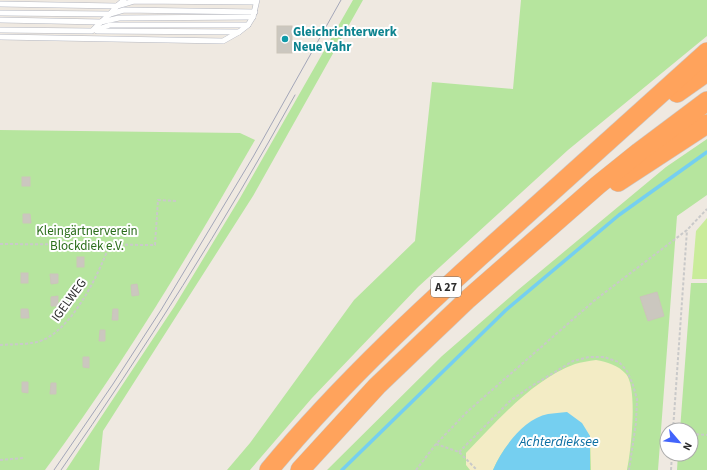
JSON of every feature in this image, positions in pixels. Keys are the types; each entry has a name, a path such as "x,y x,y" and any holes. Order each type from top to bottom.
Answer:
{"highway":[{"path":"582,165 707,52"},
{"name":"A 27","path":"270,470 317,416 406,324 582,165 707,72"},
{"name":"A 27","path":"300,470 377,386 424,340 547,229 639,152 707,101"},
{"path":"547,229 707,124"}],"lane":[{"path":"84,38 124,0"},
{"path":"0,4 117,6 134,1 254,2 256,0 255,12 248,25 223,41 0,37"},
{"path":"0,12 110,14 124,10 255,12"},
{"path":"0,20 101,22 119,18 253,17"},
{"path":"92,31 110,25 248,25"},
{"path":"0,30 239,32"}],"path":[{"path":"0,244 109,246 155,245 158,200 177,201"},
{"path":"416,470 436,444 468,411 595,300 687,230 707,209"},
{"path":"674,422 687,230"},
{"name":"IGELWEG","path":"0,345 42,341 58,331 78,306 98,274 109,246"},
{"path":"459,452 510,401 530,387 573,361 589,357 604,357 619,362 627,371 634,385 637,399 636,424 629,470"},
{"path":"436,444 459,452 477,470"},
{"path":"0,460 23,458"}],"green space":[{"path":"353,0 363,0 253,196 103,431 99,470 66,470 174,307 240,198"},
{"path":"521,0 707,0 707,36 568,150 418,287 312,398 250,470 227,470 250,443 354,300 415,241 432,82 513,89"},
{"name":"Kleingärtnerverein Blockdiek e.V.","path":"0,130 240,133 255,140 206,224 129,349 102,390 45,470 0,470"},
{"path":"707,139 707,195 677,216 662,422 659,422 658,470 327,470 442,356 518,290 666,167"},
{"path":"707,218 707,279 692,279 696,231"},
{"path":"691,283 707,283 707,470 677,470 678,462 699,462 699,422 681,422"}],"sand":[{"path":"596,360 616,366 626,374 630,381 633,406 627,470 591,470 590,436 532,422 509,443 493,470 470,470 466,465 466,453 516,402 544,380 559,371 575,364"}],"water":[{"name":"Achterdieksee","path":"567,412 582,423 590,436 590,470 493,470 508,444 522,428 539,417 548,414"}],"building":[{"name":"Gleichrichterwerk Neue Vahr","path":"277,26 292,26 292,53 277,53"},
{"path":"22,177 30,177 30,186 22,186"},
{"path":"23,214 30,214 31,223 23,223"},
{"path":"77,257 84,257 84,267 77,267"},
{"path":"21,273 28,273 28,283 21,283"},
{"path":"50,274 58,274 58,283 51,284"},
{"path":"137,284 139,295 132,296 131,285"},
{"path":"657,292 664,316 648,321 640,297"},
{"path":"58,296 58,306 51,306 51,297"},
{"path":"21,309 28,309 29,318 21,318"},
{"path":"113,309 118,309 118,320 112,320"},
{"path":"100,330 105,330 105,341 99,341"},
{"path":"83,357 89,357 89,368 83,367"},
{"path":"22,382 28,382 28,393 22,392"},
{"path":"51,383 56,383 56,394 50,394"}],"waterway":[{"path":"342,470 506,310 619,215 707,152"}],"tram line":[{"path":"54,470 113,384 161,310 253,157 341,0"},
{"path":"61,470 183,286 295,95"}],"place":[{"name":"Gleichrichterwerk Neue Vahr","path":"285,39"}]}
